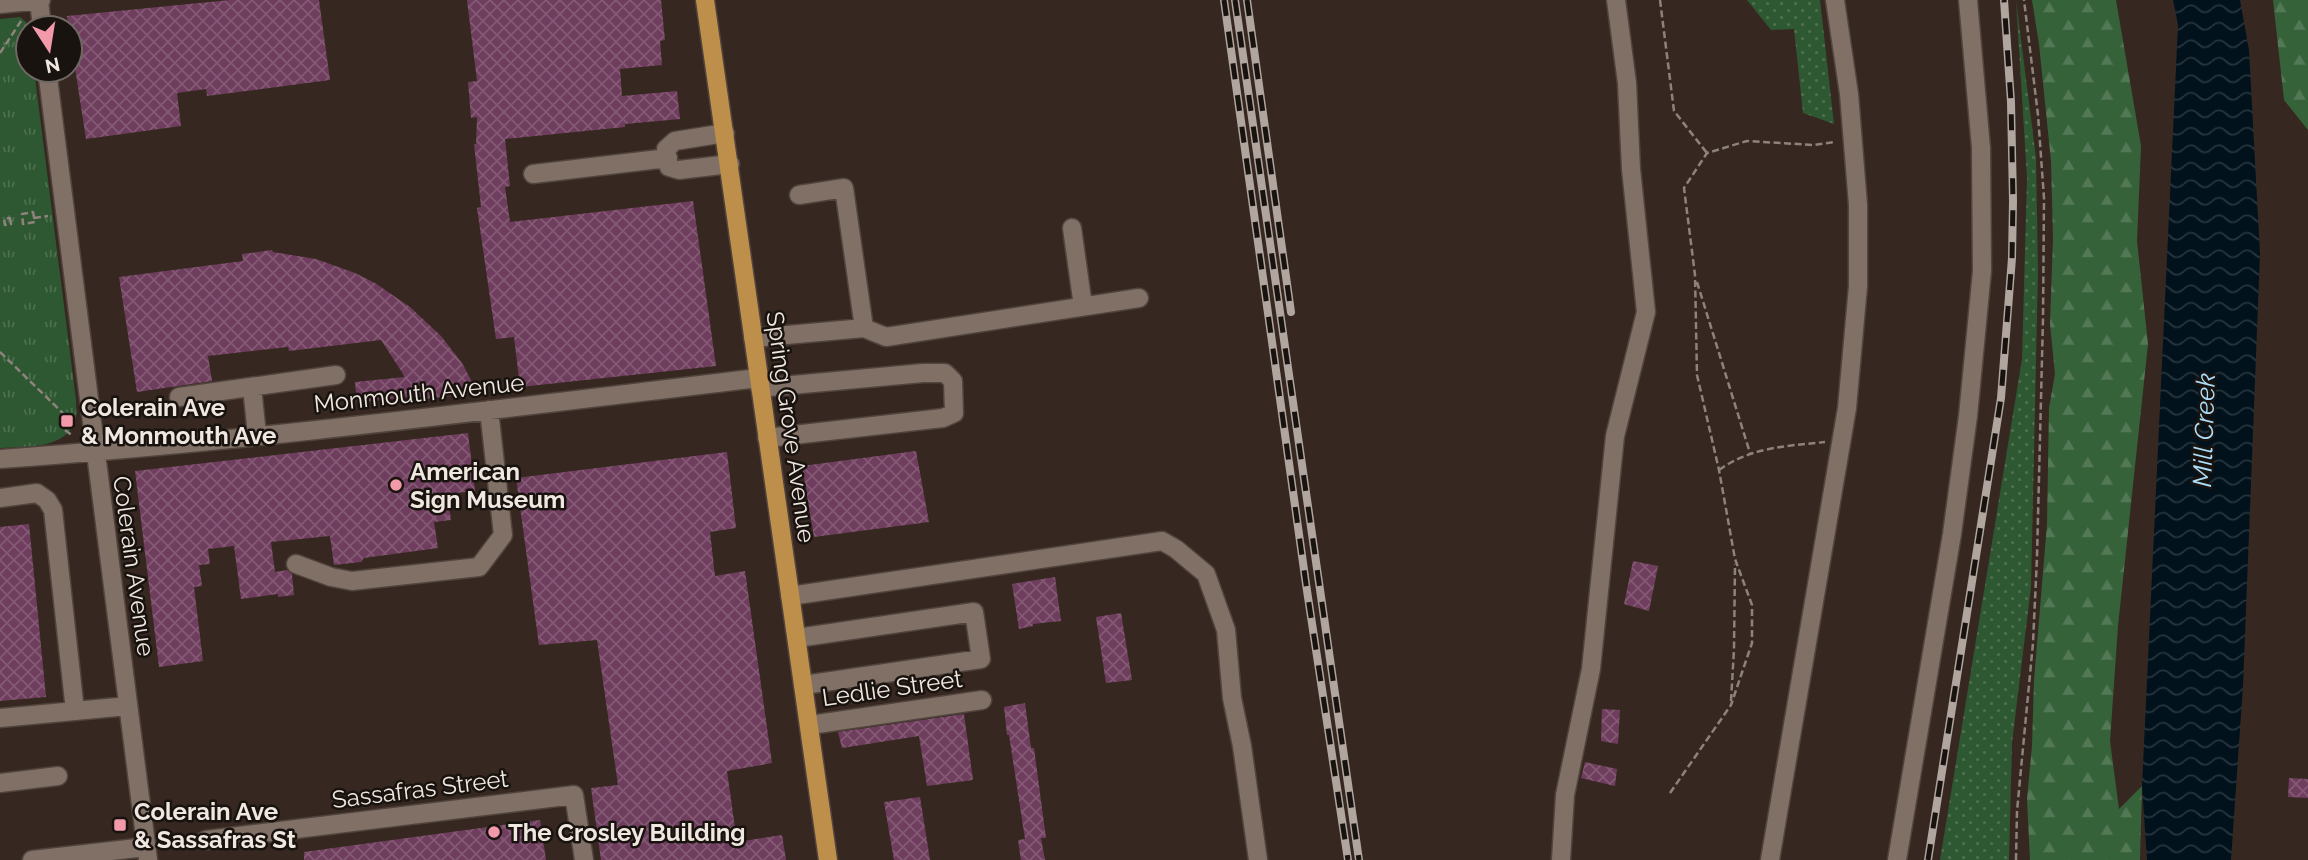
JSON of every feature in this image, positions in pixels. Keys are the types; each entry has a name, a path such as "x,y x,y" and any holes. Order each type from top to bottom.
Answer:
{"main road":[{"name":"Spring Grove Avenue","path":"705,0 828,860"}],"street":[{"path":"0,4 39,0"},
{"path":"1560,860 1565,795 1591,669 1615,436 1646,313 1631,169 1628,83 1616,0"},
{"path":"1770,860 1847,408 1857,286 1857,205 1853,139 1835,0"},
{"path":"1897,860 1969,416 1982,271 1980,148 1968,0"},
{"name":"Colerain Avenue","path":"49,84 147,854"},
{"path":"725,133 675,141 666,149 669,167 679,170 730,164"},
{"path":"533,174 668,158"},
{"path":"799,195 844,188 864,328"},
{"path":"1072,228 1083,306"},
{"path":"753,338 864,328 886,337 1139,298"},
{"name":"Monmouth Avenue","path":"0,459 95,453 759,383 923,373 945,373 953,381 954,413 943,418 767,438"},
{"path":"179,397 336,375"},
{"path":"252,387 257,435"},
{"path":"296,564 331,577 352,581 479,567 503,535 489,410"},
{"path":"0,498 37,493 47,500 53,510 75,711"},
{"path":"790,596 1162,541 1206,574 1226,630 1232,698 1242,746 1258,860"},
{"path":"797,638 974,612 978,635 981,659 804,685"},
{"name":"Ledlie Street","path":"810,725 982,700"},
{"path":"0,718 128,706"},
{"path":"0,783 58,776"},
{"name":"Sassafras Street","path":"206,840 574,795 584,860"},
{"path":"32,860 147,854"}],"path":[{"path":"1660,0 1674,111 1707,153"},
{"path":"2017,860 2017,811 2033,643 2037,569 2044,198 2038,114 2024,0"},
{"path":"0,53 14,32"},
{"path":"1670,793 1731,705 1752,643 1752,605 1735,559 1698,375 1695,275 1684,188 1707,153 1747,141 1814,145 1853,139"},
{"path":"34,218 55,215"},
{"path":"1695,275 1750,453"},
{"path":"0,352 70,420"},
{"path":"1719,470 1734,459 1764,449 1842,440"},
{"path":"1731,705 1735,559"}],"green space":[{"path":"1747,0 1820,0 1834,124 1803,113 1794,29 1771,30"},
{"path":"2016,0 2036,158 2038,271 2031,587 2012,743 2009,860 1940,860 2022,359 2027,178"},
{"path":"2032,0 2116,0 2141,146 2137,241 2148,344 2118,626 2110,741 2119,809 2142,786 2140,860 2030,860 2027,799 2047,524 2049,408 2055,374 2050,324 2053,238 2051,161"},
{"path":"2273,0 2308,0 2308,130 2284,100"},
{"path":"14,18 14,84 36,84 76,417 72,428 56,441 34,446 0,448 0,19"}],"water":[{"name":"Mill Creek","path":"2173,0 2240,0 2249,50 2260,254 2243,686 2231,860 2147,860 2142,786 2178,25"}],"building":[{"path":"230,0 319,0 330,80 207,96 206,89 177,93 181,126 86,139 78,84 84,84 84,14"},
{"path":"467,0 661,0 665,40 660,41 662,65 620,69 622,96 677,91 680,119 505,139 510,186 505,187 510,222 693,201 716,366 520,387 514,337 496,339 477,208 481,207 474,144 477,117 471,118 468,82 477,81"},
{"path":"272,250 316,259 355,273 410,307 441,336 462,363 478,393 408,401 407,397 357,403 355,382 405,377 381,340 289,351 288,347 208,356 212,381 137,392 119,277 243,261 242,254"},
{"path":"468,433 475,491 447,494 451,520 434,522 438,548 334,565 330,536 271,542 275,572 287,570 292,574 294,595 278,597 278,594 241,599 234,546 208,549 210,564 199,565 202,586 194,587 203,661 159,667 135,471"},
{"path":"916,451 929,522 814,537 802,466"},
{"path":"727,452 736,528 710,532 715,576 745,571 772,763 727,771 737,842 782,835 786,860 601,860 591,788 618,785 597,640 539,645 516,478"},
{"path":"29,524 46,697 0,701 0,527"},
{"path":"1633,561 1658,566 1649,611 1624,604"},
{"path":"1055,577 1061,621 1033,624 1019,629 1012,584"},
{"path":"1121,613 1132,680 1106,683 1096,617"},
{"path":"1025,703 1046,838 1041,838 1045,860 1021,860 1018,840 1025,839 1004,707"},
{"path":"1602,709 1620,710 1618,744 1601,741"},
{"path":"964,714 973,780 927,786 919,736 842,748 838,732"},
{"path":"1585,762 1617,769 1615,786 1581,778"},
{"path":"2289,778 2308,779 2308,798 2288,797"},
{"path":"920,797 930,860 894,860 884,802"},
{"name":"The Crosley Building","path":"540,820 546,860 304,860 304,852"}],"railway":[{"path":"1224,0 1306,584 1348,860"},
{"path":"1235,0 1359,860"},
{"path":"1247,0 1291,312"},
{"path":"1928,860 2001,398 2012,258 2013,201 2011,102 2004,0"}],"place":[{"name":"Colerain Ave & Monmouth Ave","path":"67,421"},
{"name":"American Sign Museum","path":"396,485"},
{"name":"Colerain Ave & Sassafras St","path":"120,825"},
{"name":"The Crosley Building","path":"494,832"}]}
